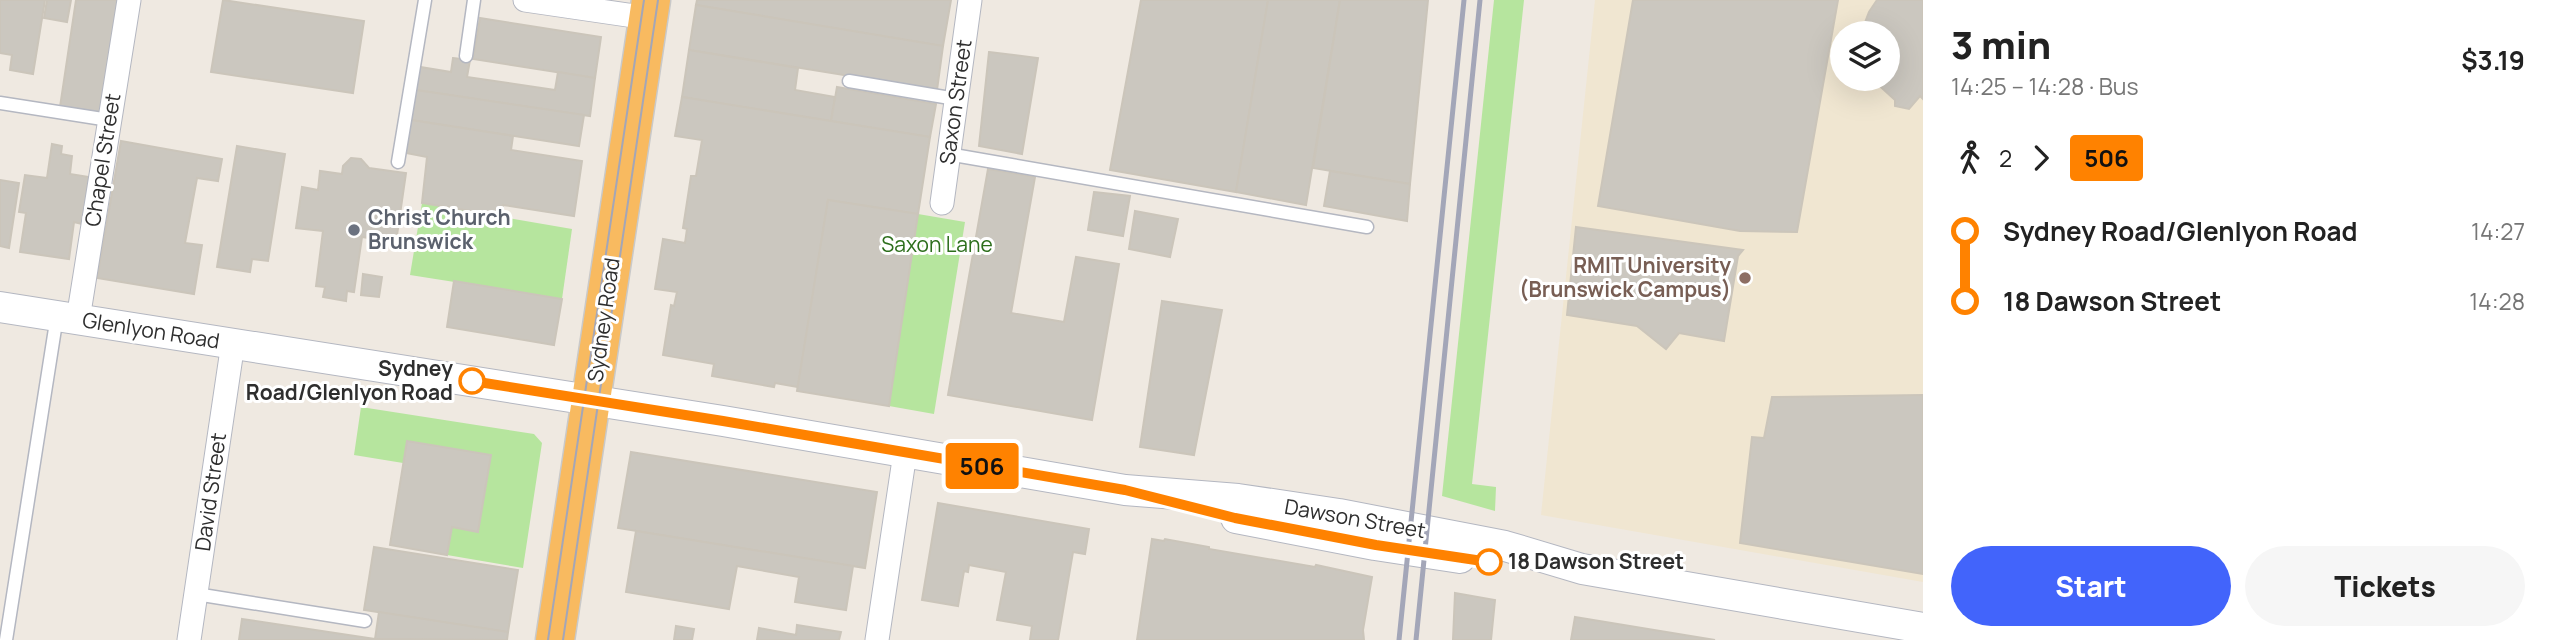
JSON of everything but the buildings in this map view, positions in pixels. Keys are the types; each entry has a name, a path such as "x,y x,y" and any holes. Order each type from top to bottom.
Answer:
{"highway":[{"name":"Sydney Road","path":"555,640 650,9"}],"street":[{"name":"Chapel Street","path":"67,318 109,120 129,0"},
{"path":"526,0 650,9"},
{"name":"Saxon Street","path":"942,203 970,0"},
{"name":"Glenlyon Road","path":"0,307 592,400"},
{"name":"David Street","path":"189,640 233,343"},
{"name":"Dawson Street","path":"592,400 1125,490 1235,518 1376,545 1504,564 1582,569 1923,628"},
{"path":"877,640 905,453"}],"lane":[{"path":"398,162 425,0"},
{"path":"466,56 474,0"},
{"path":"849,81 956,99"},
{"path":"0,103 109,120"},
{"path":"948,154 1367,228"},
{"path":"6,640 67,318"},
{"path":"196,594 365,621"}],"shaded area":[{"name":"RMIT University (Brunswick Campus)","path":"1595,0 1923,0 1923,582 1541,515"}],"green space":[{"path":"1494,0 1524,0 1472,484 1496,487 1495,511 1442,496"},
{"path":"422,203 572,229 562,299 410,275"},
{"name":"Saxon Lane","path":"918,214 965,222 934,414 889,406"},
{"path":"361,407 534,434 542,443 523,568 447,555 452,527 477,532 403,463 354,455"}],"tram line":[{"path":"548,640 644,0"},
{"path":"563,640 658,0"}],"railway":[{"path":"1399,640 1464,0"},
{"path":"1416,640 1480,0"}],"bus line":[{"name":"506","path":"472,381 1125,490 1235,518 1376,545 1489,562"}],"place":[{"name":"Christ Church Brunswick","path":"354,230"},
{"name":"RMIT University (Brunswick Campus)","path":"1745,278"},
{"name":"Sydney Road/Glenlyon Road","path":"472,381"},
{"name":"18 Dawson Street","path":"1489,562"}]}
